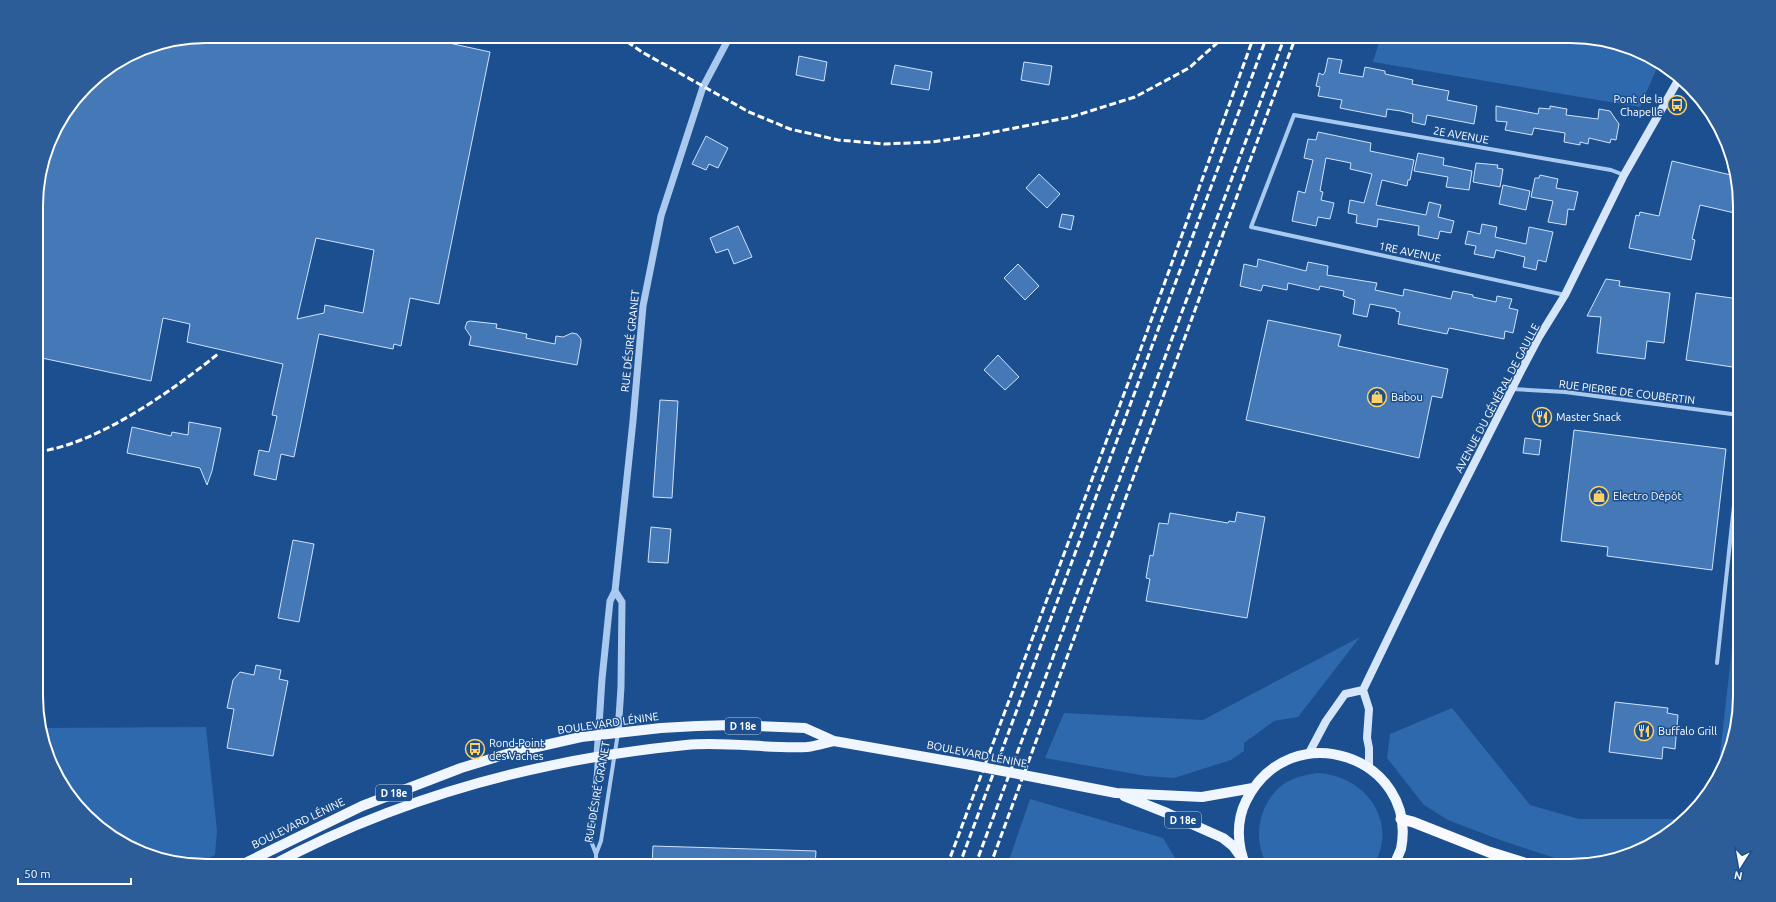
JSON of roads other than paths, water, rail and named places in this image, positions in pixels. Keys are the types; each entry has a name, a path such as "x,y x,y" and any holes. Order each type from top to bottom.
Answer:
{"highway":[{"path":"1401,819 1512,859"}],"main road":[{"name":"AVENUE DU GÉNÉRAL DE GAULLE","path":"1363,690 1440,531 1512,389 1539,337 1565,295 1624,175 1677,83"},
{"path":"1309,753 1326,721 1345,694 1363,690 1369,709 1367,738 1369,748 1369,768"},
{"name":"BOULEVARD LÉNINE","path":"253,859 362,806 461,768 556,742 599,735 661,728 732,725 805,728 834,741 971,765 1116,793 1202,797 1253,788"},
{"name":"BOULEVARD LÉNINE","path":"285,859 344,830 418,802 507,775 597,756 689,744 808,747 834,741"},
{"path":"1244,859 1239,840 1239,825 1243,807 1253,788 1263,775 1276,765 1292,757 1309,753 1326,752 1343,755 1356,760 1369,768 1381,779 1390,792 1401,819 1402,834 1400,850 1397,859"},
{"name":"BOULEVARD LÉNINE","path":"1116,793 1167,813 1223,838 1233,846 1243,859"}],"street":[{"name":"RUE DÉSIRÉ GRANET","path":"596,854 590,841 602,680 610,601 616,591 643,306 661,216 703,87 726,43"},
{"name":"2E AVENUE","path":"1251,227 1294,115 1610,170 1624,175"},
{"name":"1RE AVENUE","path":"1251,227 1565,295"},
{"name":"RUE PIERRE DE COUBERTIN","path":"1512,389 1565,392 1733,414"},
{"path":"1717,663 1733,515"},
{"name":"RUE DÉSIRÉ GRANET","path":"596,859 596,854 601,841 618,733 621,687 622,602 616,591"}],"railway":[{"path":"629,43 642,52 749,112 790,129 838,140 884,144 932,142 979,135 1071,117 1135,97 1189,68 1217,43"},
{"path":"950,859 1136,362 1251,43"},
{"path":"962,859 1264,43"},
{"path":"978,859 1282,43"},
{"path":"993,859 1293,43"},
{"path":"43,451 84,439 132,414 156,400 218,354"}],"place":[{"name":"Pont de la Chapelle","path":"1677,105"},
{"name":"Babou","path":"1377,397"},
{"name":"Master Snack","path":"1542,417"},
{"name":"Electro Dépôt","path":"1599,496"},
{"name":"Buffalo Grill","path":"1644,731"},
{"name":"Rond-Point des Vaches","path":"475,749"}]}
